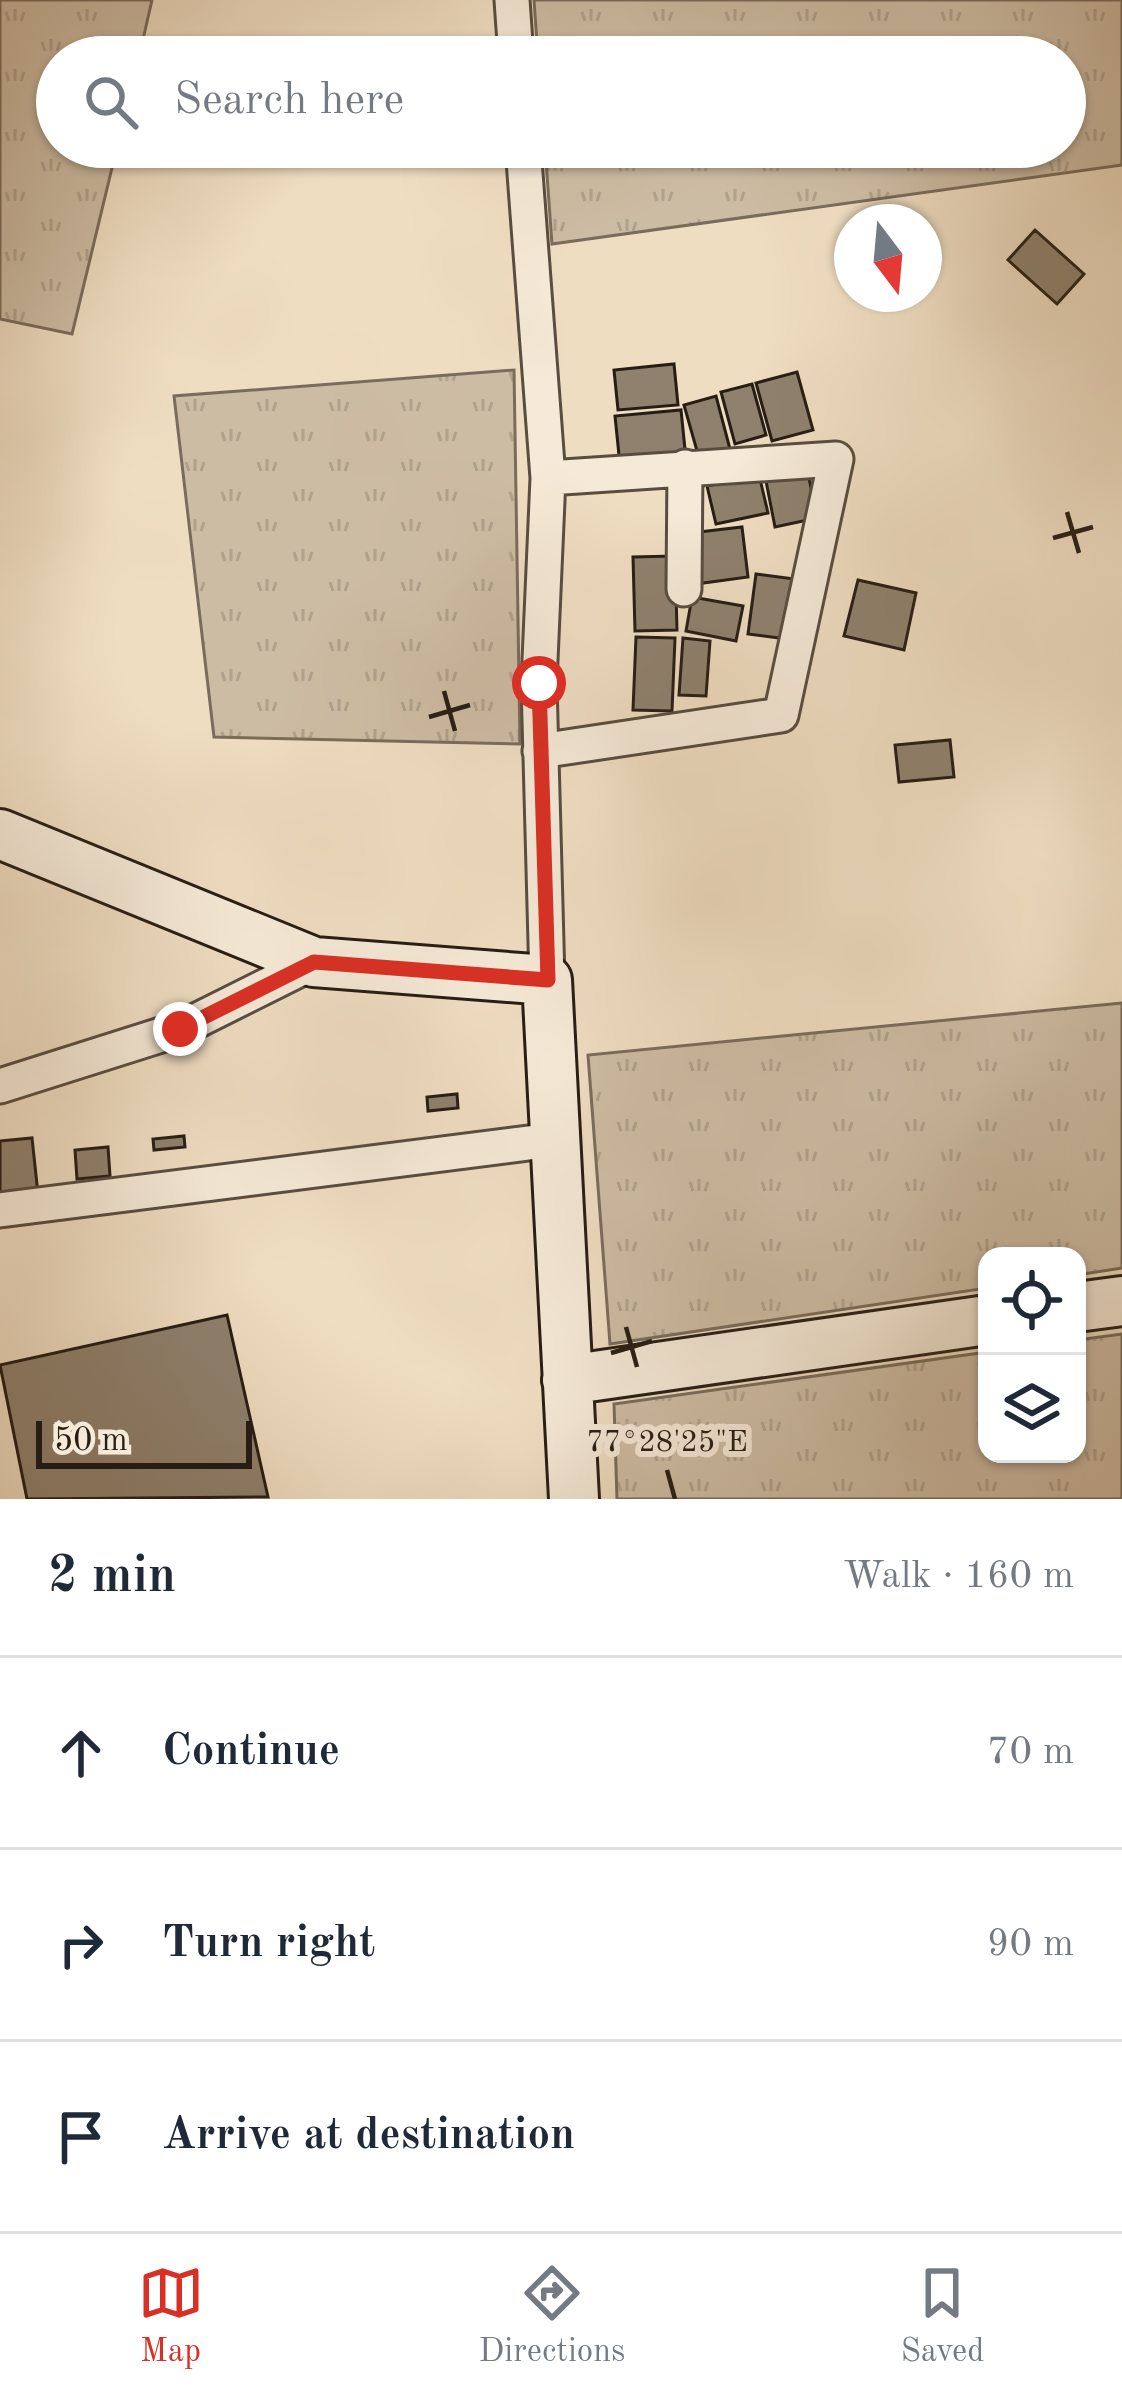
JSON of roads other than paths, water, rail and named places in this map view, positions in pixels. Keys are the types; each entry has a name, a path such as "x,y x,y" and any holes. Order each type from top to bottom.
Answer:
{"street":[{"path":"512,0 515,36"},
{"path":"525,168 548,478 540,751 552,1140 574,1499"},
{"path":"540,751 781,715 836,459 548,478"},
{"path":"684,589 686,467"},
{"path":"0,834 314,962 548,980"},
{"path":"0,1086 180,1029 314,962"},
{"path":"0,1210 552,1140"},
{"path":"1086,1306 1122,1300"},
{"path":"567,1380 978,1321"}]}
